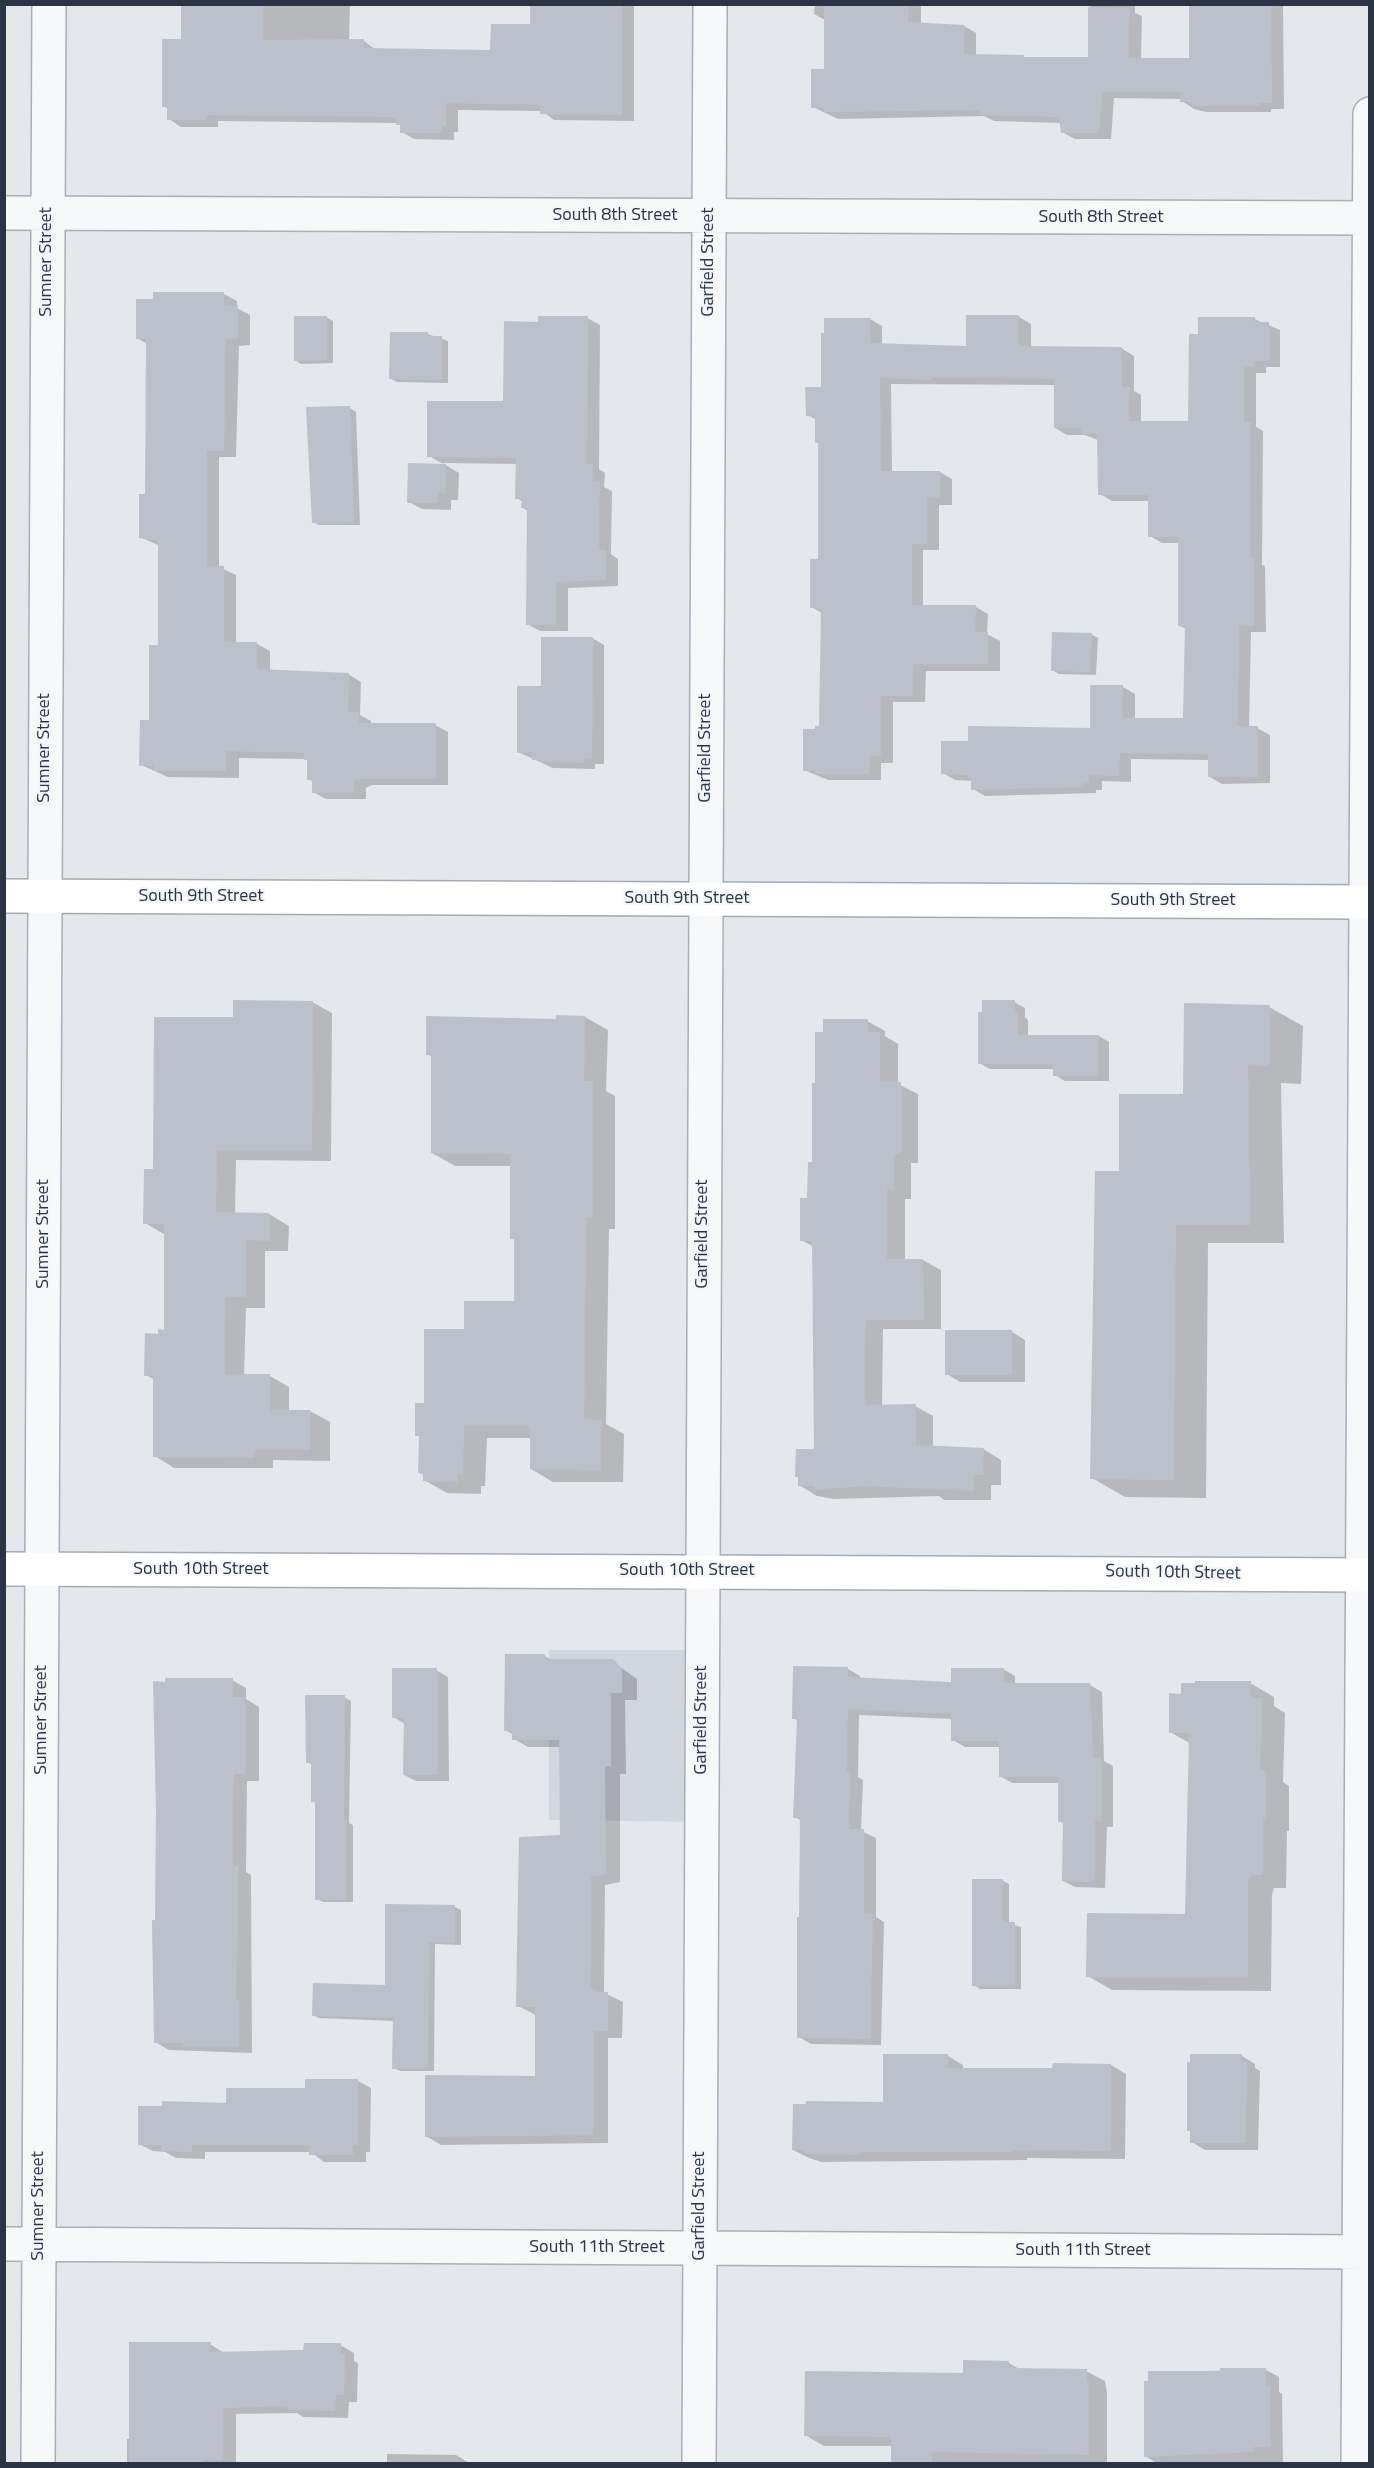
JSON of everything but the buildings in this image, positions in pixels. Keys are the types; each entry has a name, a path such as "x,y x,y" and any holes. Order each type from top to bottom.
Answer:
{"main road":[{"name":"South 9th Street","path":"4,896 1368,902"},
{"name":"South 10th Street","path":"4,1569 1367,1575"}],"street":[{"name":"Sumner Street","path":"38,2463 49,4"},
{"name":"Garfield Street","path":"699,2463 710,4"},
{"path":"1358,2463 1365,2252 1370,114"},
{"name":"South 8th Street","path":"4,213 1369,219"},
{"name":"South 11th Street","path":"4,2244 1365,2252"}],"shaded area":[{"path":"549,1650 702,1650 702,1822 549,1820"}]}
